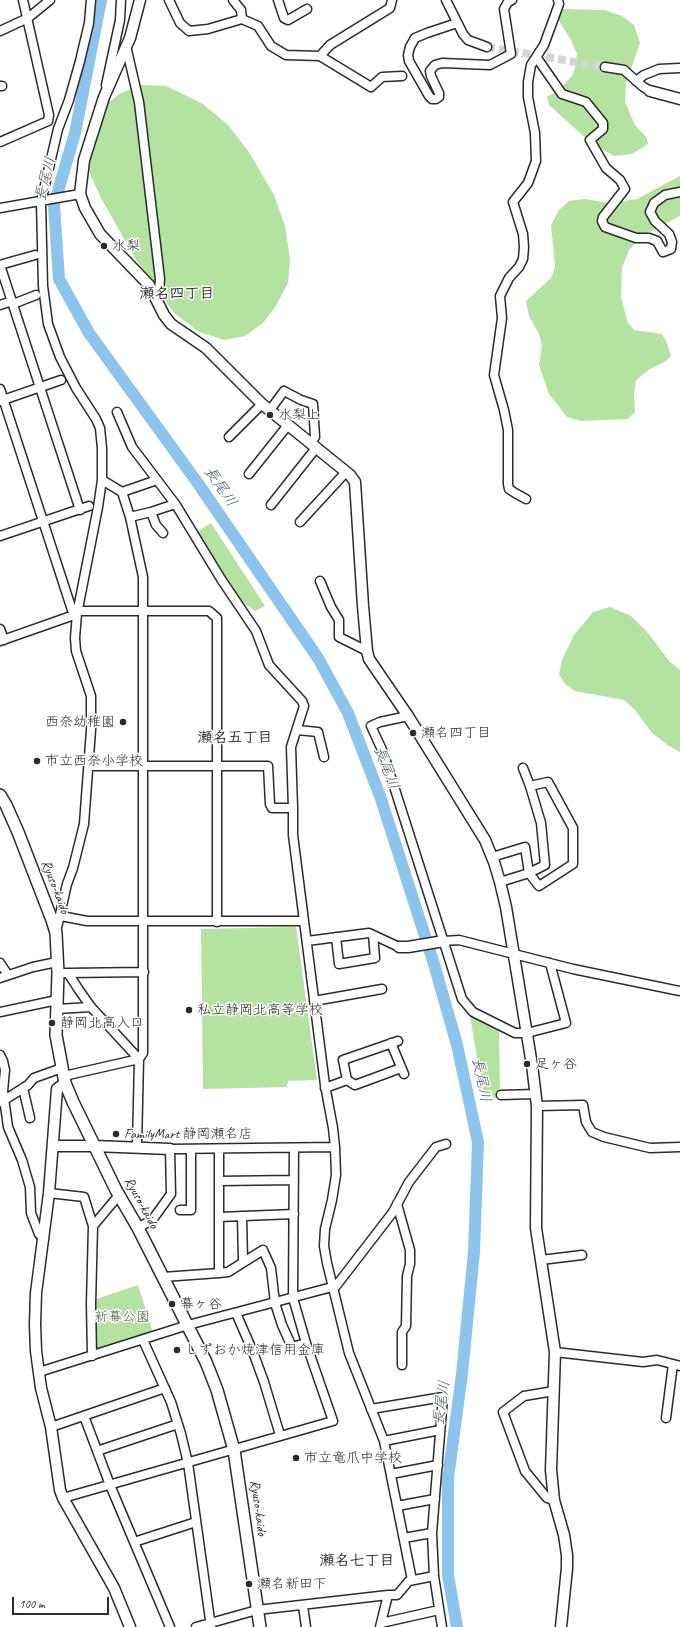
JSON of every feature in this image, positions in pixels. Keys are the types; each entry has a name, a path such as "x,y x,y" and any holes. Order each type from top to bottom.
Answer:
{"main road":[{"name":"Ryuso-kaido","path":"0,795 18,832 56,933 61,969 57,1005 56,1035 64,1076 73,1102 119,1195 138,1228 188,1325 206,1362 217,1390 234,1450 260,1627"}],"street":[{"path":"0,142 48,120 49,115 23,0"},
{"path":"0,31 28,18 50,0"},
{"path":"56,933 67,884 73,868 84,824 91,730 91,696 76,651 75,638 77,613 102,480 102,448 100,428 96,419 76,388 60,357 48,324 43,286 43,201 58,129 69,100 80,61 89,23 91,0"},
{"path":"104,97 120,20 121,0"},
{"path":"140,0 126,46 104,97 84,160 75,195 100,234 141,277 158,301 164,315 172,324 206,348 266,407 346,472 355,482 367,652 369,659 408,716 485,840 500,882 506,907 527,1033 537,1106 536,1228 555,1352 551,1470 554,1500 564,1535 567,1555 561,1627"},
{"path":"169,0 180,23 189,31 208,29 242,19 258,26 271,46 286,55 320,56 371,86 382,77 402,76"},
{"path":"233,0 241,10 242,19"},
{"path":"278,0 284,18 288,20 307,9"},
{"path":"320,56 330,45 390,8 392,0"},
{"path":"446,0 463,34 468,40 487,47"},
{"path":"457,23 426,33 416,38 410,47 408,55 409,61 428,96 432,99 436,99 439,96 430,71 435,65 442,62 490,65 511,54 504,9 508,2 512,0"},
{"path":"526,499 514,493 508,484 508,430 494,375 502,318 500,296 509,278 519,267 523,259 523,234 513,202 528,183 536,161 535,133 528,97 528,82 531,65 537,58 544,45 559,4 558,0"},
{"path":"126,46 140,110 160,279 158,301"},
{"path":"537,58 562,94 586,102 603,123 604,129 590,140 606,168 620,180 625,189 603,217 602,221 605,227 636,238 649,238 656,240 663,252 671,249 672,242 669,234 655,221 650,212 654,203 665,195 680,192"},
{"path":"605,67 624,70 650,91 680,99"},
{"path":"636,81 644,75 659,70 680,68"},
{"path":"0,208 75,195"},
{"path":"35,255 0,265 80,510"},
{"path":"0,305 36,295"},
{"path":"2,400 61,380"},
{"path":"0,389 2,400 44,522 72,610 77,613"},
{"path":"229,437 284,391 301,400 313,404 315,437 314,446 271,505"},
{"path":"117,412 132,447 175,504 221,580 256,631 269,665 302,701 304,706 291,747 290,756 293,835 325,1088 333,1128 335,1147 336,1175 325,1229 324,1246 349,1353 384,1441 412,1580"},
{"path":"249,474 288,425"},
{"path":"300,522 346,472"},
{"path":"102,480 122,492 130,517 142,577 144,972 143,1052 139,1059 137,1147"},
{"path":"122,492 157,480"},
{"path":"130,517 175,504"},
{"path":"0,536 89,506"},
{"path":"151,512 156,525 163,533"},
{"path":"320,582 331,607 339,620 339,637 367,652"},
{"path":"0,629 2,641 77,613 209,611 216,618 218,766 217,922"},
{"path":"408,716 380,722 372,726 383,752 462,999 473,1012 515,1033 527,1033 566,1023 550,963"},
{"path":"297,730 318,732 324,758"},
{"path":"89,766 268,766 270,804 272,808 293,808"},
{"path":"500,882 529,873 545,865 541,823 523,768"},
{"path":"492,857 525,847 529,873 539,886 573,864 573,828 548,782 530,786"},
{"path":"61,916 86,921 304,921"},
{"path":"307,941 360,933 373,935 399,947 459,940 573,969 680,990"},
{"path":"336,937 339,964 375,958 373,935"},
{"path":"0,963 8,975"},
{"path":"0,978 8,975 61,969 144,972"},
{"path":"61,969 91,1007 139,1059"},
{"path":"314,1000 382,989"},
{"path":"0,1012 57,1005 91,1007"},
{"path":"394,1042 403,1071 355,1085 347,1080 343,1060 394,1042"},
{"path":"1,1058 5,1070 2,1101 8,1127 22,1160 30,1187 31,1213 39,1234 44,1239"},
{"path":"2,1101 28,1085 34,1078 64,1076 139,1059"},
{"path":"64,1076 57,1089 49,1192 36,1293 34,1324 39,1372 51,1427 60,1490 63,1498 114,1588 130,1627"},
{"path":"325,1088 347,1080"},
{"path":"23,1088 30,1118"},
{"path":"501,1095 536,1094"},
{"path":"537,1106 584,1105 586,1122 592,1132 604,1137 650,1148 680,1147"},
{"path":"39,1372 188,1325 333,1288 341,1280 393,1212 408,1182 436,1147 446,1144"},
{"path":"53,1146 170,1149 335,1147"},
{"path":"63,1498 332,1421 306,1343 293,1298 294,1148"},
{"path":"138,1228 153,1218 171,1194 170,1149"},
{"path":"180,1210 191,1210 190,1149"},
{"path":"219,1149 219,1273"},
{"path":"219,1181 294,1180"},
{"path":"49,1192 84,1197 92,1226 92,1356"},
{"path":"92,1226 119,1195"},
{"path":"397,1204 410,1250 410,1264 407,1276 406,1326 402,1332 402,1365"},
{"path":"219,1217 294,1214"},
{"path":"242,1216 243,1261"},
{"path":"163,1277 228,1272 243,1261 263,1250 271,1268 276,1303 282,1325 292,1347 306,1343"},
{"path":"540,1260 582,1255"},
{"path":"236,1313 262,1374 280,1435"},
{"path":"143,1340 165,1388 178,1424 188,1463 211,1625"},
{"path":"555,1352 643,1362 657,1360 676,1365 666,1418"},
{"path":"51,1427 165,1388"},
{"path":"554,1391 524,1396 503,1412 525,1471 547,1498 554,1500"},
{"path":"371,1409 443,1397 432,1533 434,1576 442,1627"},
{"path":"84,1416 110,1485 170,1627"},
{"path":"97,1451 178,1424"},
{"path":"384,1441 440,1430"},
{"path":"391,1474 438,1465"},
{"path":"397,1506 435,1500"},
{"path":"134,1542 196,1522"},
{"path":"404,1538 432,1533"},
{"path":"196,1627 211,1625 257,1610 397,1595 409,1581 434,1576"},
{"path":"388,1595 380,1625 439,1610"},
{"path":"303,1606 306,1627"}],"green space":[{"path":"562,9 605,10 622,16 634,25 640,43 626,83 625,102 635,125 647,138 648,144 632,154 614,156 591,143 549,105 547,97 560,89 572,76 576,65 577,54 571,40 554,13"},
{"path":"141,85 166,86 203,104 228,125 249,152 274,195 285,226 290,259 288,283 276,306 263,323 245,336 225,340 199,332 174,313 136,260 101,198 87,167 105,106 119,94"},
{"path":"680,176 680,216 645,234 629,250 622,268 621,297 628,323 634,330 662,334 667,343 671,356 666,361 650,369 636,380 634,395 635,412 628,419 581,421 567,417 549,394 539,365 542,345 539,334 529,316 526,301 551,278 555,267 551,225 559,210 569,201 584,199 610,203 637,199"},
{"path":"211,523 265,606 255,611 244,603 241,604 197,532"},
{"path":"610,607 631,616 647,632 670,662 680,670 680,752 669,746 652,733 635,710 624,700 575,691 565,684 559,674 562,660 574,635 593,612"},
{"path":"296,927 317,1080 288,1081 287,1087 203,1089 201,929"},
{"path":"469,1010 499,1028 500,1097 484,1098"},
{"name":"新幕公園","path":"138,1285 153,1333 96,1352 96,1299"}],"waterway":[{"name":"長尾川","path":"101,0 75,133 54,205 59,279 89,333 197,482 318,658 348,713 380,796 434,964 457,1045 478,1142 474,1252 462,1374 448,1478 448,1575 457,1627"}],"tunnel":[{"path":"487,47 605,67"}],"place":[{"name":"水梨","path":"104,246"},
{"name":"水梨上","path":"270,415"},
{"name":"西奈幼稚園","path":"123,722"},
{"name":"瀬名四丁目","path":"413,733"},
{"name":"市立西奈小学校","path":"37,761"},
{"name":"私立静岡北高等学校","path":"189,1010"},
{"name":"静岡北高入口","path":"52,1023"},
{"name":"足ヶ谷","path":"527,1064"},
{"name":"FamilyMart 静岡瀬名店","path":"116,1134"},
{"name":"幕ヶ谷","path":"172,1304"},
{"name":"しずおか焼津信用金庫","path":"177,1350"},
{"name":"市立竜爪中学校","path":"296,1458"},
{"name":"瀬名新田下","path":"249,1584"}],"district":[{"name":"瀬名四丁目","path":"177,294"},
{"name":"瀬名五丁目","path":"235,738"},
{"name":"瀬名七丁目","path":"357,1561"}]}
